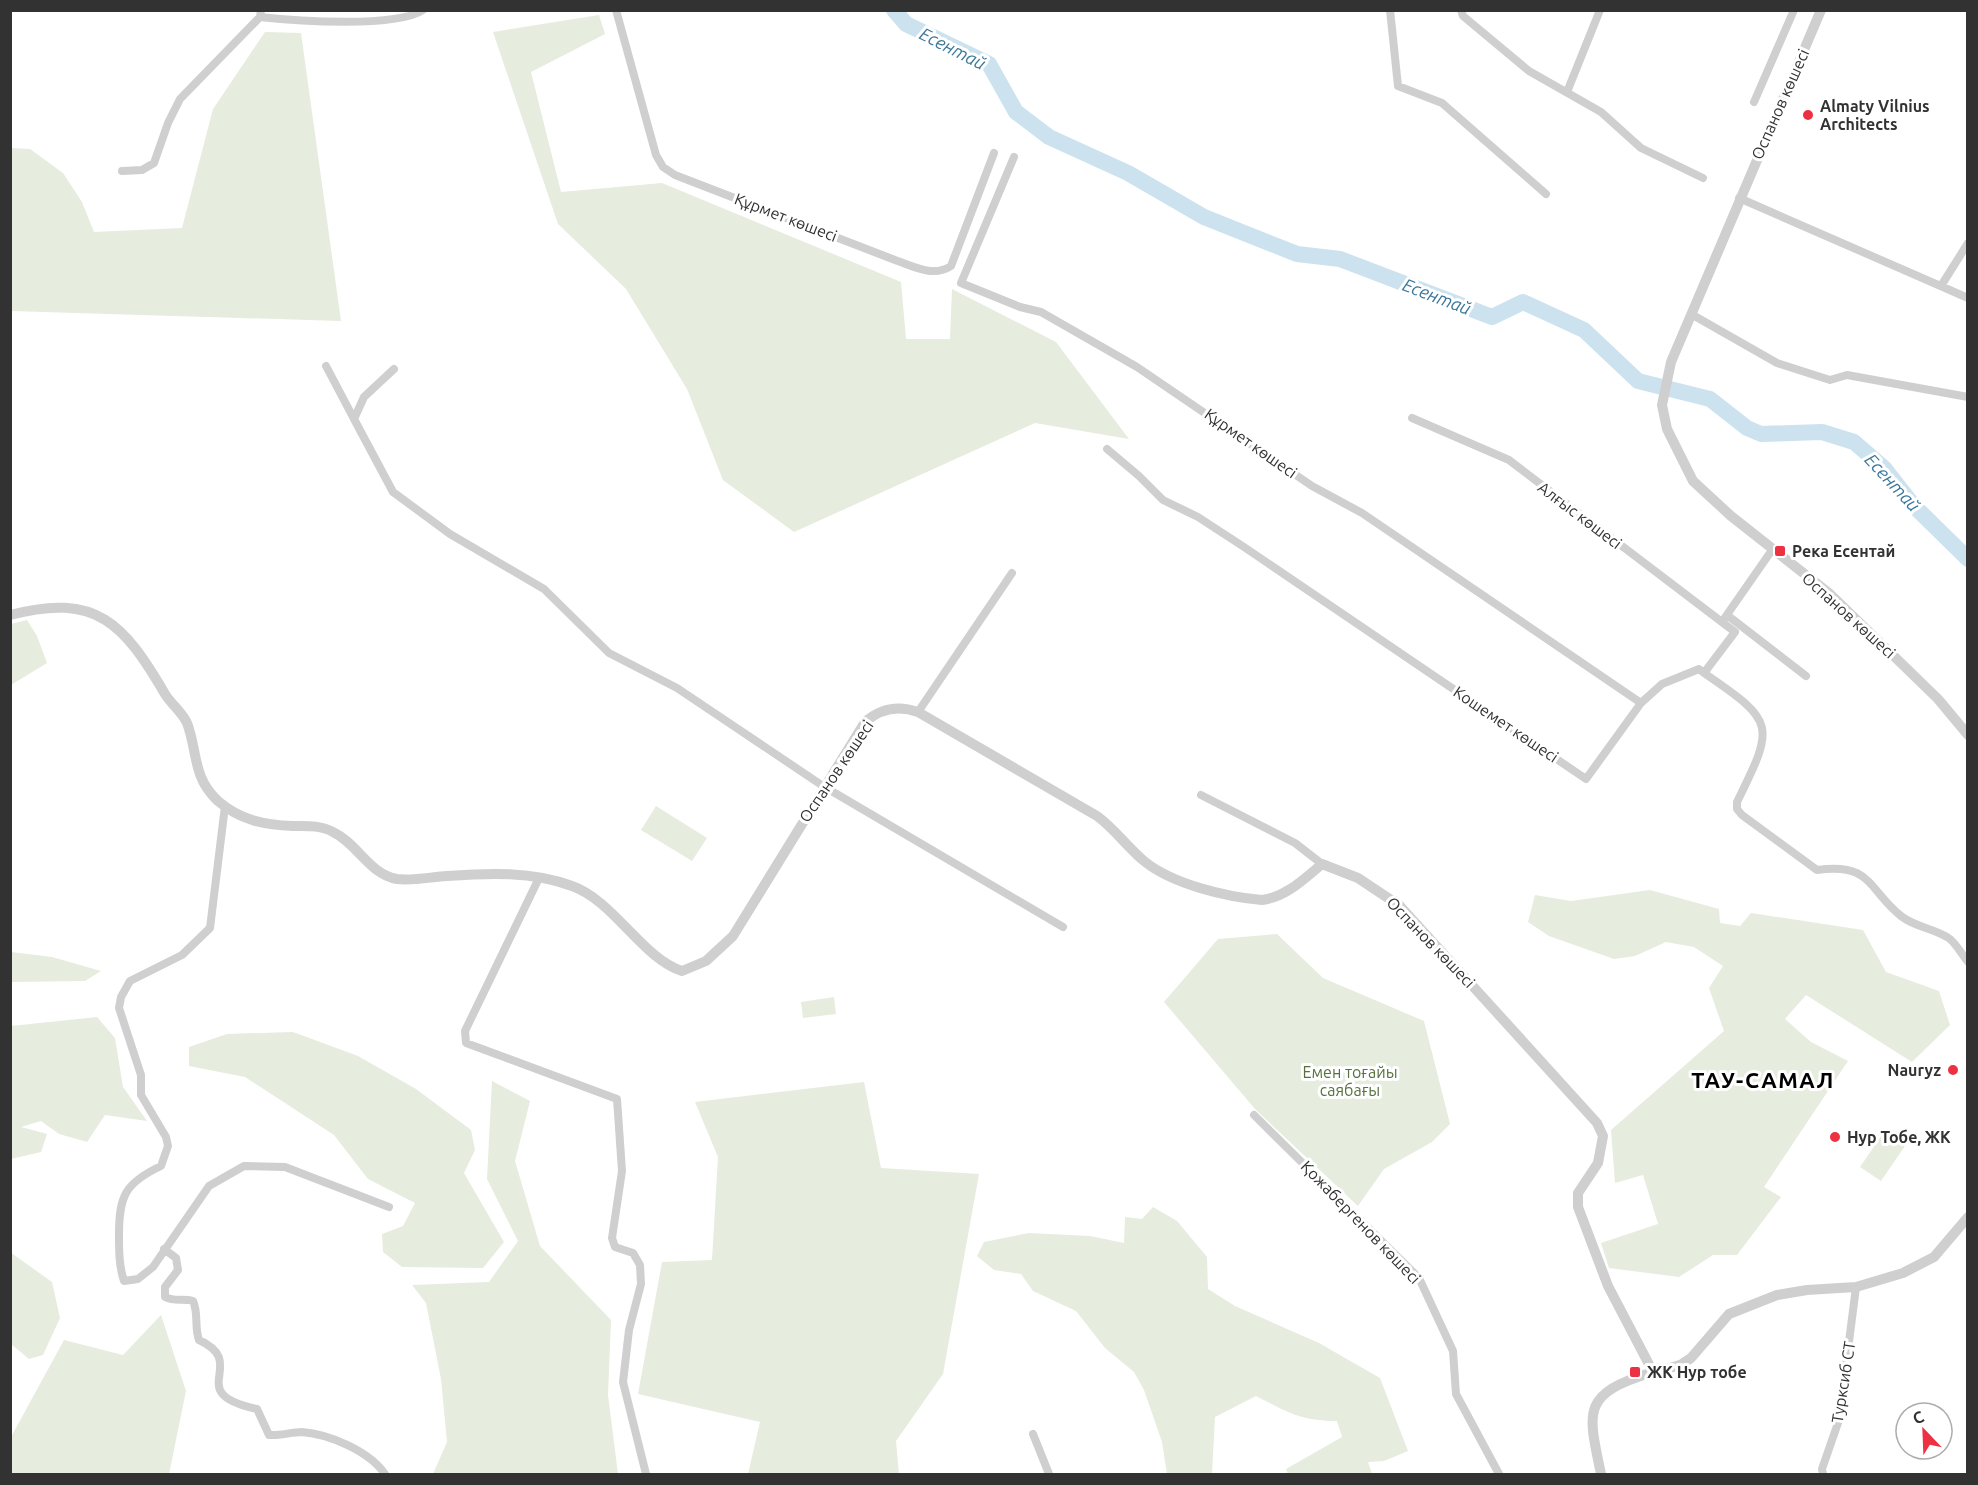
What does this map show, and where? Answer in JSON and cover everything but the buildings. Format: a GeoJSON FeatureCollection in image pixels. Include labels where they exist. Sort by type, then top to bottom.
{"type":"FeatureCollection","features":[{"type":"Feature","properties":{"kind":"street"},"geometry":{"type":"LineString","coordinates":[[122,171],[142,171],[154,163],[168,123],[180,99],[260,14],[286,21],[399,20],[423,10]]}},
{"type":"Feature","properties":{"kind":"street","name":"Құрмет көшесі"},"geometry":{"type":"LineString","coordinates":[[616,10],[656,155],[663,167],[675,175],[895,260],[929,271],[942,272],[951,266],[994,153]]}},
{"type":"Feature","properties":{"kind":"street"},"geometry":{"type":"LineString","coordinates":[[1390,10],[1398,86],[1442,103],[1546,194]]}},
{"type":"Feature","properties":{"kind":"street"},"geometry":{"type":"LineString","coordinates":[[1461,10],[1463,16],[1530,71],[1601,112],[1641,148],[1703,178]]}},
{"type":"Feature","properties":{"kind":"street"},"geometry":{"type":"LineString","coordinates":[[1567,92],[1600,10]]}},
{"type":"Feature","properties":{"kind":"street"},"geometry":{"type":"LineString","coordinates":[[1754,102],[1794,10]]}},
{"type":"Feature","properties":{"kind":"street","name":"Оспанов көшесі"},"geometry":{"type":"LineString","coordinates":[[1821,10],[1671,362],[1662,405],[1667,429],[1693,481],[1772,550],[1830,594],[1938,699],[1968,735]]}},
{"type":"Feature","properties":{"kind":"street","name":"Құрмет көшесі"},"geometry":{"type":"LineString","coordinates":[[1014,157],[961,283],[1020,307],[1041,312],[1118,355],[1312,486],[1362,513],[1641,703]]}},
{"type":"Feature","properties":{"kind":"street"},"geometry":{"type":"LineString","coordinates":[[1739,198],[1968,298]]}},
{"type":"Feature","properties":{"kind":"street"},"geometry":{"type":"LineString","coordinates":[[1941,286],[1968,243]]}},
{"type":"Feature","properties":{"kind":"street"},"geometry":{"type":"LineString","coordinates":[[1691,314],[1777,363],[1830,380],[1847,375],[1968,398]]}},
{"type":"Feature","properties":{"kind":"street"},"geometry":{"type":"LineString","coordinates":[[326,366],[393,492],[450,534],[544,589],[609,653],[676,688],[823,786],[1063,927]]}},
{"type":"Feature","properties":{"kind":"street"},"geometry":{"type":"LineString","coordinates":[[354,419],[364,397],[394,369]]}},
{"type":"Feature","properties":{"kind":"street","name":"Алғыс көшесі"},"geometry":{"type":"LineString","coordinates":[[1412,418],[1509,460],[1806,676]]}},
{"type":"Feature","properties":{"kind":"street","name":"Кошемет көшесі"},"geometry":{"type":"LineString","coordinates":[[1107,449],[1163,500],[1198,517],[1244,547],[1586,778],[1641,703],[1662,684],[1699,669],[1704,673]]}},
{"type":"Feature","properties":{"kind":"street"},"geometry":{"type":"LineString","coordinates":[[1724,618],[1772,550]]}},
{"type":"Feature","properties":{"kind":"street"},"geometry":{"type":"LineString","coordinates":[[918,712],[1012,573]]}},
{"type":"Feature","properties":{"kind":"street","name":"Оспанов көшесі"},"geometry":{"type":"LineString","coordinates":[[10,615],[40,607],[67,608],[101,617],[118,627],[134,644],[167,697],[186,721],[196,767],[206,788],[241,819],[277,826],[313,826],[332,831],[357,849],[378,873],[399,879],[478,873],[523,874],[573,886],[593,897],[662,959],[682,971],[706,961],[733,936],[823,786],[865,722],[876,712],[903,707],[918,712],[1097,816],[1117,831],[1145,862],[1185,884],[1248,898],[1272,899],[1290,890],[1322,864],[1358,878],[1400,906],[1597,1123],[1602,1136],[1598,1162],[1578,1193],[1578,1207],[1608,1286],[1653,1372]]}},
{"type":"Feature","properties":{"kind":"street","name":"Алғыс көшесі"},"geometry":{"type":"LineString","coordinates":[[1704,673],[1736,632],[1724,618]]}},
{"type":"Feature","properties":{"kind":"street"},"geometry":{"type":"LineString","coordinates":[[1704,673],[1736,695],[1758,716],[1764,732],[1761,754],[1737,802],[1737,809],[1817,870],[1834,867],[1857,873],[1874,884],[1899,915],[1922,928],[1948,937],[1968,962]]}},
{"type":"Feature","properties":{"kind":"street"},"geometry":{"type":"LineString","coordinates":[[1201,795],[1295,843],[1322,864]]}},
{"type":"Feature","properties":{"kind":"street"},"geometry":{"type":"LineString","coordinates":[[225,806],[210,928],[182,955],[130,981],[121,998],[119,1008],[141,1075],[141,1095],[166,1137],[168,1146],[161,1166],[136,1179],[119,1207],[120,1268],[124,1281],[138,1279],[153,1267],[209,1186],[244,1166],[285,1167],[389,1207]]}},
{"type":"Feature","properties":{"kind":"street"},"geometry":{"type":"LineString","coordinates":[[539,878],[465,1031],[466,1043],[617,1099],[622,1171],[612,1238],[615,1247],[633,1253],[640,1265],[641,1284],[629,1330],[623,1382],[646,1474]]}},
{"type":"Feature","properties":{"kind":"street","name":"Қожабергенов көшесі"},"geometry":{"type":"LineString","coordinates":[[1254,1115],[1419,1278],[1453,1352],[1456,1394],[1499,1474]]}},
{"type":"Feature","properties":{"kind":"street"},"geometry":{"type":"LineString","coordinates":[[1601,1474],[1590,1425],[1595,1402],[1610,1388],[1682,1364],[1691,1358],[1729,1314],[1752,1304],[1807,1290],[1856,1287],[1903,1273],[1934,1257],[1968,1217]]}},
{"type":"Feature","properties":{"kind":"street"},"geometry":{"type":"LineString","coordinates":[[164,1249],[176,1258],[178,1270],[165,1287],[165,1297],[173,1301],[185,1299],[193,1301],[197,1309],[195,1330],[199,1340],[211,1346],[219,1354],[221,1366],[218,1383],[221,1395],[234,1404],[257,1408],[269,1436],[300,1432],[324,1436],[358,1451],[385,1474]]}},
{"type":"Feature","properties":{"kind":"street","name":"Турксиб СТ"},"geometry":{"type":"LineString","coordinates":[[1824,1474],[1822,1469],[1839,1420],[1856,1287]]}},
{"type":"Feature","properties":{"kind":"street"},"geometry":{"type":"LineString","coordinates":[[1034,1434],[1049,1474]]}},
{"type":"Feature","properties":{"kind":"green space"},"geometry":{"type":"Polygon","coordinates":[[[599,15],[605,34],[531,72],[561,192],[662,183],[901,282],[906,339],[950,339],[952,289],[1056,342],[1129,439],[1035,423],[794,532],[723,480],[687,389],[626,289],[558,224],[493,32],[599,15]]]}},
{"type":"Feature","properties":{"kind":"green space"},"geometry":{"type":"Polygon","coordinates":[[[265,32],[301,33],[341,321],[11,311],[11,148],[30,149],[63,173],[82,202],[94,232],[182,228],[213,109],[265,32]]]}},
{"type":"Feature","properties":{"kind":"green space"},"geometry":{"type":"Polygon","coordinates":[[[27,620],[37,636],[47,663],[11,685],[11,624],[27,620]]]}},
{"type":"Feature","properties":{"kind":"green space"},"geometry":{"type":"Polygon","coordinates":[[[656,806],[707,838],[692,861],[641,830],[656,806]]]}},
{"type":"Feature","properties":{"kind":"green space"},"geometry":{"type":"Polygon","coordinates":[[[1650,890],[1719,909],[1720,923],[1740,926],[1751,913],[1863,930],[1886,972],[1939,991],[1950,1025],[1912,1062],[1806,995],[1785,1019],[1811,1042],[1848,1061],[1764,1187],[1781,1197],[1737,1255],[1713,1255],[1679,1277],[1609,1268],[1601,1243],[1658,1224],[1643,1175],[1615,1183],[1611,1130],[1724,1031],[1709,988],[1723,966],[1694,947],[1666,942],[1635,956],[1614,959],[1549,936],[1528,922],[1535,895],[1571,901],[1650,890]]]}},
{"type":"Feature","properties":{"kind":"green space","name":"Емен тоғайы саябағы"},"geometry":{"type":"Polygon","coordinates":[[[1277,934],[1323,978],[1424,1021],[1450,1124],[1432,1142],[1384,1169],[1358,1206],[1255,1109],[1164,1002],[1218,939],[1277,934]]]}},
{"type":"Feature","properties":{"kind":"green space"},"geometry":{"type":"Polygon","coordinates":[[[11,952],[52,957],[101,971],[85,981],[11,982],[11,952]]]}},
{"type":"Feature","properties":{"kind":"green space"},"geometry":{"type":"Polygon","coordinates":[[[834,997],[836,1014],[803,1018],[801,1002],[834,997]]]}},
{"type":"Feature","properties":{"kind":"green space"},"geometry":{"type":"Polygon","coordinates":[[[97,1017],[115,1038],[123,1087],[147,1121],[105,1115],[87,1142],[59,1134],[41,1121],[21,1127],[47,1134],[41,1152],[11,1159],[11,1026],[97,1017]]]}},
{"type":"Feature","properties":{"kind":"green space"},"geometry":{"type":"Polygon","coordinates":[[[293,1032],[358,1056],[416,1089],[471,1130],[475,1150],[464,1173],[504,1242],[483,1268],[402,1267],[383,1252],[382,1234],[403,1226],[415,1203],[368,1179],[334,1135],[245,1077],[189,1066],[189,1047],[227,1034],[293,1032]]]}},
{"type":"Feature","properties":{"kind":"green space"},"geometry":{"type":"Polygon","coordinates":[[[492,1081],[530,1101],[515,1161],[540,1246],[611,1320],[608,1395],[618,1474],[433,1474],[447,1442],[441,1379],[426,1303],[412,1285],[489,1282],[518,1241],[487,1179],[492,1081]]]}},
{"type":"Feature","properties":{"kind":"green space"},"geometry":{"type":"Polygon","coordinates":[[[864,1082],[881,1168],[979,1174],[943,1374],[896,1441],[899,1474],[748,1474],[760,1422],[638,1394],[662,1262],[712,1260],[718,1157],[695,1102],[864,1082]]]}},
{"type":"Feature","properties":{"kind":"green space"},"geometry":{"type":"Polygon","coordinates":[[[1886,1129],[1907,1143],[1881,1181],[1860,1167],[1886,1129]]]}},
{"type":"Feature","properties":{"kind":"green space"},"geometry":{"type":"Polygon","coordinates":[[[1153,1207],[1177,1221],[1207,1257],[1208,1289],[1235,1306],[1319,1343],[1380,1378],[1408,1451],[1384,1461],[1368,1462],[1372,1474],[1288,1474],[1286,1469],[1342,1437],[1337,1421],[1304,1417],[1256,1396],[1215,1417],[1212,1474],[1167,1474],[1162,1442],[1144,1390],[1134,1372],[1105,1348],[1076,1311],[1033,1291],[1021,1274],[994,1270],[977,1256],[984,1242],[1029,1233],[1090,1236],[1124,1243],[1125,1217],[1142,1219],[1153,1207]]]}},
{"type":"Feature","properties":{"kind":"green space"},"geometry":{"type":"Polygon","coordinates":[[[10,1252],[52,1282],[60,1318],[43,1355],[29,1359],[11,1344],[10,1252]]]}},
{"type":"Feature","properties":{"kind":"green space"},"geometry":{"type":"Polygon","coordinates":[[[161,1315],[186,1391],[169,1474],[11,1474],[11,1437],[64,1340],[123,1355],[161,1315]]]}},
{"type":"Feature","properties":{"kind":"waterway","name":"Есентай"},"geometry":{"type":"LineString","coordinates":[[894,10],[906,24],[989,64],[1016,112],[1049,137],[1128,173],[1204,217],[1297,254],[1340,259],[1492,317],[1523,302],[1584,330],[1638,381],[1710,399],[1747,428],[1761,434],[1822,432],[1854,442],[1884,468],[1913,505],[1968,559]]}},
{"type":"Feature","properties":{"kind":"place","name":"Almaty Vilnius Architects"},"geometry":{"type":"Point","coordinates":[1808,115]}},
{"type":"Feature","properties":{"kind":"place","name":"Река Есентай"},"geometry":{"type":"Point","coordinates":[1780,551]}},
{"type":"Feature","properties":{"kind":"place","name":"Nauryz"},"geometry":{"type":"Point","coordinates":[1953,1070]}},
{"type":"Feature","properties":{"kind":"place","name":"Нур Тобе, ЖК"},"geometry":{"type":"Point","coordinates":[1835,1137]}},
{"type":"Feature","properties":{"kind":"place","name":"ЖК Нур тобе"},"geometry":{"type":"Point","coordinates":[1635,1372]}},
{"type":"Feature","properties":{"kind":"district","name":"ТАУ-САМАЛ"},"geometry":{"type":"Point","coordinates":[1763,1079]}}]}
